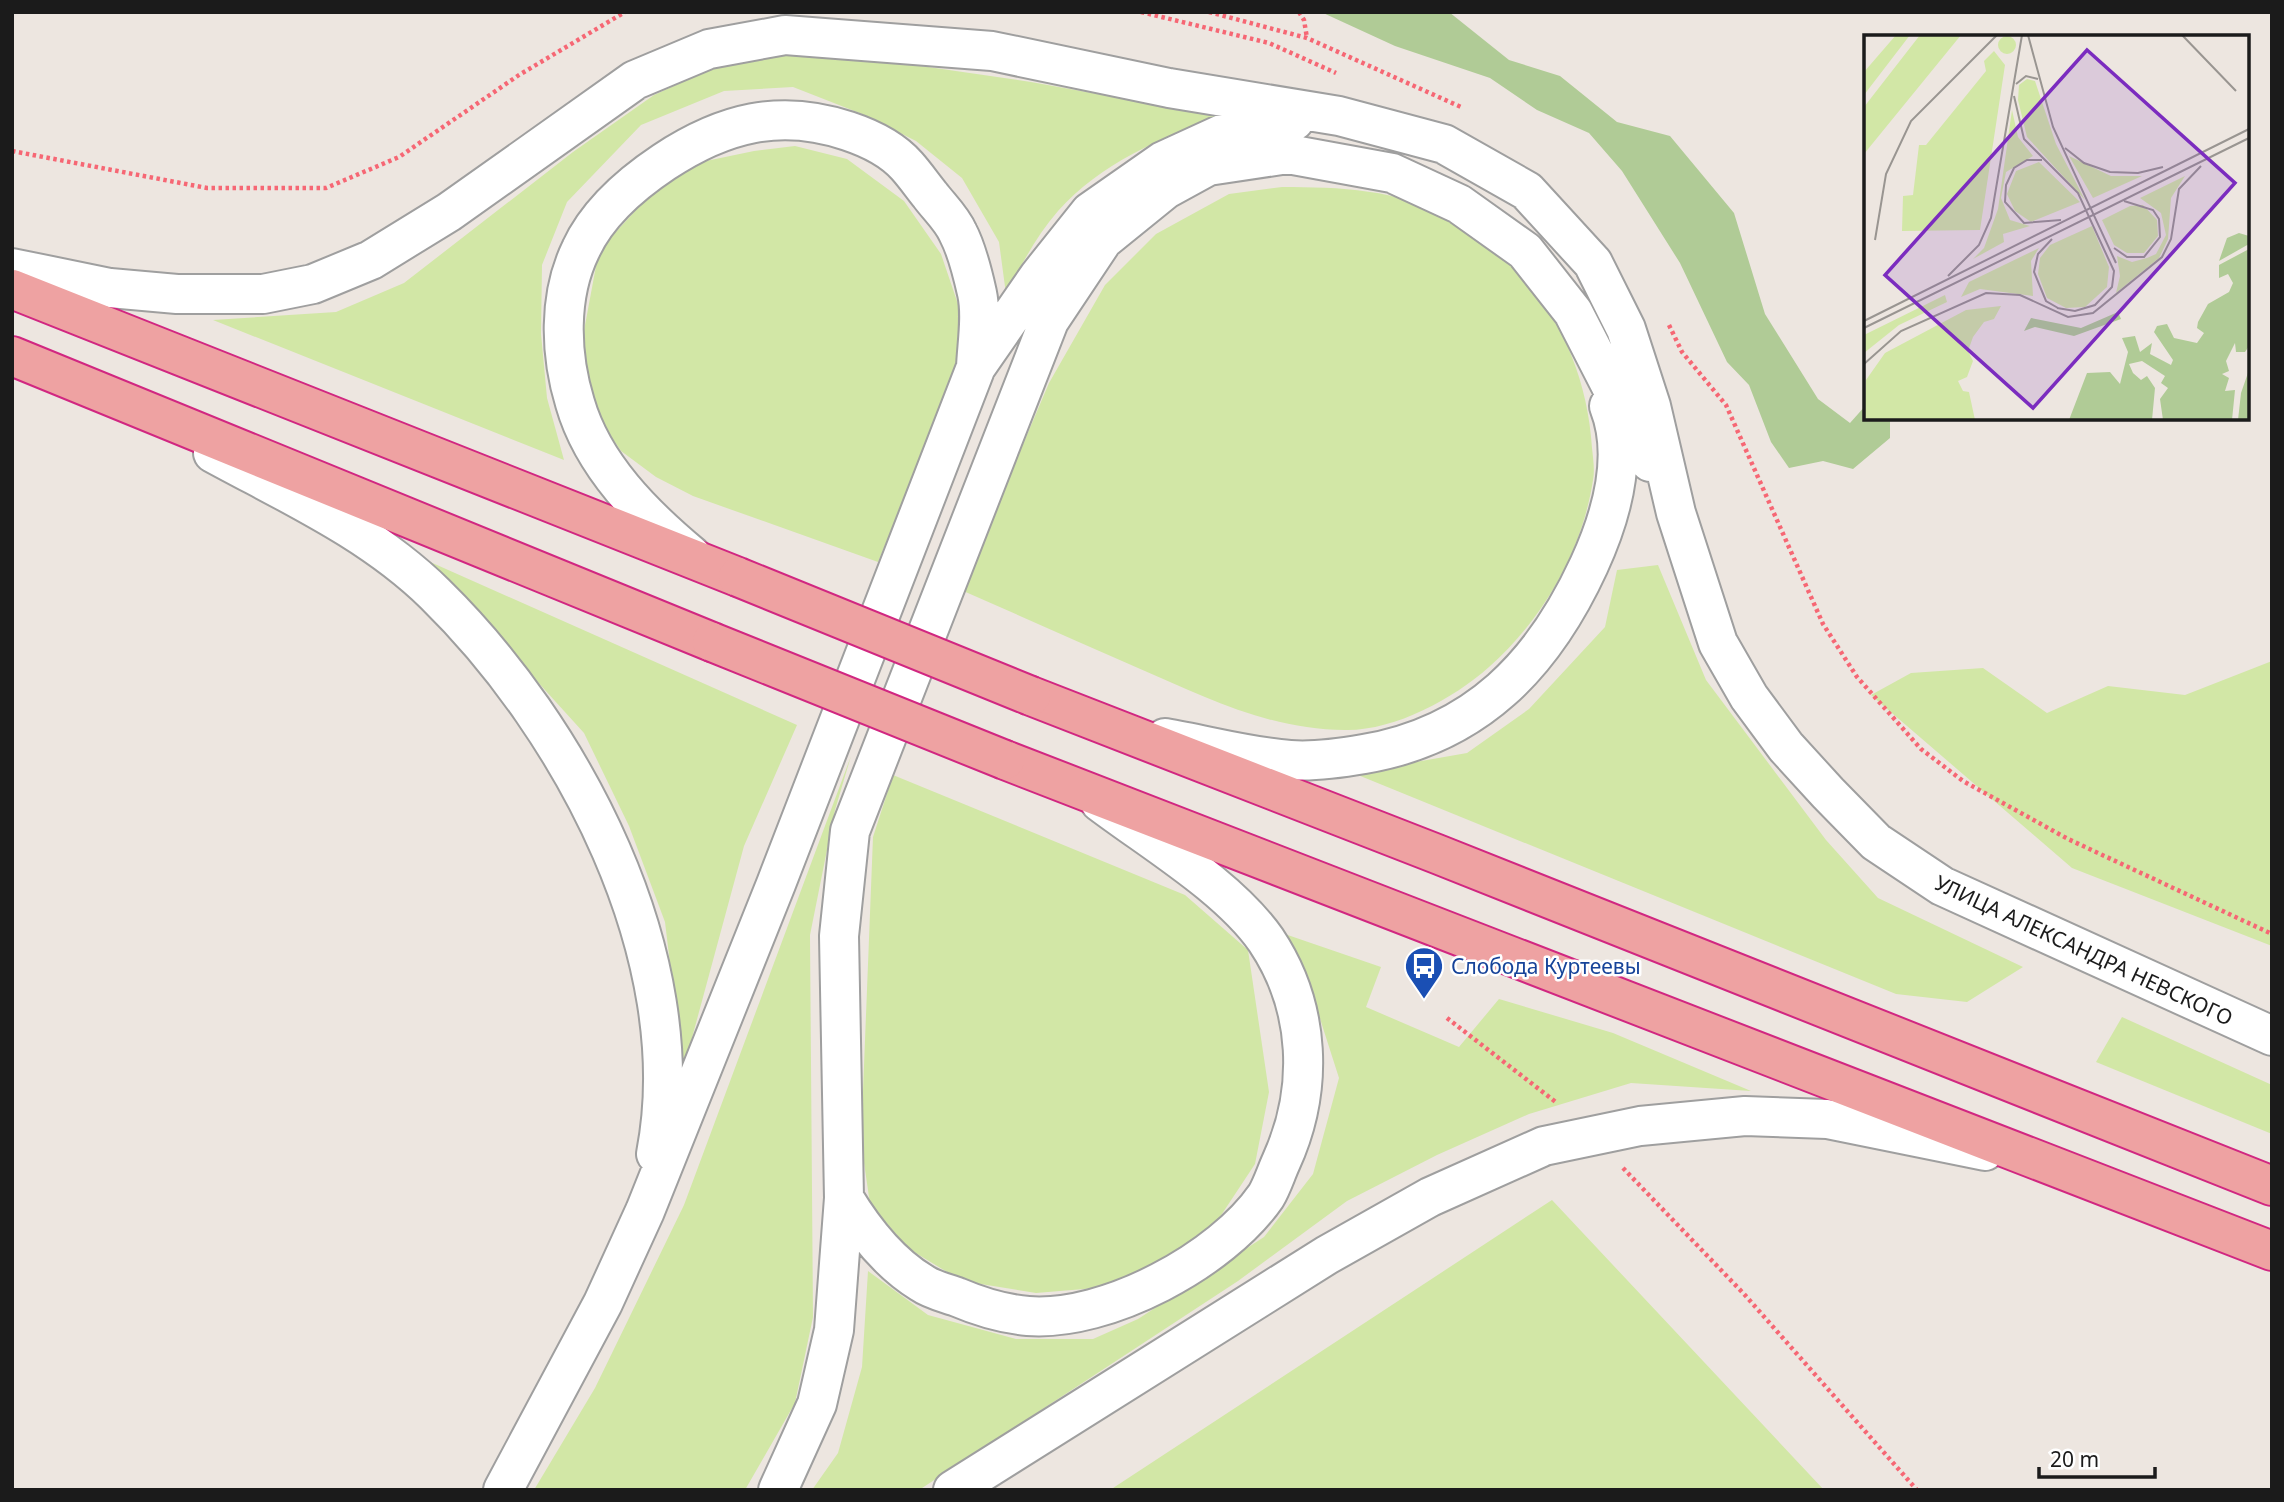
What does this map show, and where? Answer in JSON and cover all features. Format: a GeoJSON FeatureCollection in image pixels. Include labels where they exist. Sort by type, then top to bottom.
{"type":"FeatureCollection","features":[{"type":"Feature","properties":{"kind":"highway"},"geometry":{"type":"LineString","coordinates":[[12,289],[738,577],[1111,729],[1437,854],[2272,1186]]}},
{"type":"Feature","properties":{"kind":"highway"},"geometry":{"type":"LineString","coordinates":[[12,356],[1087,793],[2272,1251]]}},
{"type":"Feature","properties":{"kind":"street"},"geometry":{"type":"LineString","coordinates":[[12,268],[110,288],[177,294],[263,294],[313,284],[371,260],[449,212],[635,80],[709,49],[785,35],[992,51],[1169,88],[1339,116],[1444,144],[1527,191],[1593,263],[1626,329],[1643,380],[1676,513]]}},
{"type":"Feature","properties":{"kind":"street"},"geometry":{"type":"LineString","coordinates":[[503,1490],[603,1303],[645,1211],[776,884],[976,367],[1039,276],[1090,212],[1163,161],[1235,128],[1339,116]]}},
{"type":"Feature","properties":{"kind":"street"},"geometry":{"type":"LineString","coordinates":[[699,562],[652,522],[622,489],[601,457],[575,406],[565,362],[567,289],[581,248],[606,212],[637,180],[684,149],[737,126],[769,119],[821,122],[870,139],[905,164],[958,232],[978,296],[976,367]]}},
{"type":"Feature","properties":{"kind":"street"},"geometry":{"type":"LineString","coordinates":[[778,1490],[817,1405],[834,1330],[844,1198],[839,936],[850,831],[1049,321],[1103,240],[1166,189],[1208,166],[1288,154],[1392,173],[1459,204],[1525,251],[1573,312],[1676,513]]}},
{"type":"Feature","properties":{"kind":"street"},"geometry":{"type":"LineString","coordinates":[[1111,729],[1291,760],[1344,757],[1392,749],[1439,733],[1477,711],[1516,678],[1570,605],[1600,540],[1618,469],[1611,411],[1573,312]]}},
{"type":"Feature","properties":{"kind":"street"},"geometry":{"type":"LineString","coordinates":[[113,398],[357,531],[442,602],[535,711],[562,751],[620,868],[645,951],[658,1022],[662,1074],[659,1136],[645,1211]]}},
{"type":"Feature","properties":{"kind":"street","name":"УЛИЦА АЛЕКСАНДРА НЕВСКОГО"},"geometry":{"type":"LineString","coordinates":[[1676,513],[1718,643],[1749,697],[1786,747],[1875,842],[1942,886],[2272,1036]]}},
{"type":"Feature","properties":{"kind":"street"},"geometry":{"type":"LineString","coordinates":[[844,1198],[864,1230],[923,1284],[974,1304],[1029,1316],[1078,1310],[1131,1297],[1171,1278],[1231,1236],[1266,1195],[1293,1136],[1304,1079],[1302,1028],[1287,984],[1268,943],[1242,909],[1087,793]]}},
{"type":"Feature","properties":{"kind":"street"},"geometry":{"type":"LineString","coordinates":[[953,1490],[1327,1255],[1430,1197],[1544,1146],[1640,1126],[1745,1116],[1826,1119],[2045,1163]]}},
{"type":"Feature","properties":{"kind":"path"},"geometry":{"type":"LineString","coordinates":[[12,151],[207,188],[326,188],[398,157],[519,75],[625,12]]}},
{"type":"Feature","properties":{"kind":"path"},"geometry":{"type":"LineString","coordinates":[[1141,12],[1269,43],[1345,77]]}},
{"type":"Feature","properties":{"kind":"path"},"geometry":{"type":"LineString","coordinates":[[1209,12],[1307,38],[1434,93],[1468,111]]}},
{"type":"Feature","properties":{"kind":"path"},"geometry":{"type":"LineString","coordinates":[[1299,12],[1304,20],[1307,38]]}},
{"type":"Feature","properties":{"kind":"path"},"geometry":{"type":"LineString","coordinates":[[1666,320],[1682,352],[1726,405],[1823,624],[1857,677],[1921,750],[1963,781],[2068,839],[2272,934]]}},
{"type":"Feature","properties":{"kind":"path"},"geometry":{"type":"LineString","coordinates":[[1447,1018],[1559,1105],[1591,1136],[1744,1294],[1917,1490]]}},
{"type":"Feature","properties":{"kind":"green space"},"geometry":{"type":"Polygon","coordinates":[[[1321,12],[1449,12],[1509,60],[1560,76],[1617,122],[1670,136],[1734,213],[1765,314],[1818,399],[1850,423],[1864,407],[1864,420],[1889,420],[1890,438],[1853,469],[1823,461],[1789,468],[1771,442],[1749,385],[1727,362],[1680,263],[1622,171],[1589,133],[1537,110],[1490,78],[1395,46],[1321,12]]]}},
{"type":"Feature","properties":{"kind":"green space"},"geometry":{"type":"Polygon","coordinates":[[[804,49],[1031,82],[1220,116],[1154,143],[1093,179],[1058,211],[1029,251],[1006,294],[999,242],[962,178],[916,141],[862,114],[793,87],[724,91],[641,125],[567,202],[542,265],[541,334],[547,398],[564,460],[213,320],[336,312],[404,283],[573,152],[654,95],[722,64],[804,49]]]}},
{"type":"Feature","properties":{"kind":"green space"},"geometry":{"type":"Polygon","coordinates":[[[795,146],[847,159],[904,201],[941,254],[960,310],[958,366],[878,562],[693,496],[656,477],[621,451],[590,405],[583,336],[599,250],[650,195],[682,166],[754,151],[795,146]]]}},
{"type":"Feature","properties":{"kind":"green space"},"geometry":{"type":"Polygon","coordinates":[[[1282,187],[1347,189],[1410,201],[1450,218],[1500,250],[1530,282],[1558,326],[1578,373],[1589,422],[1594,472],[1588,507],[1569,558],[1543,606],[1509,648],[1458,690],[1403,719],[1364,729],[1317,729],[1238,710],[961,590],[1049,383],[1105,285],[1156,234],[1229,194],[1282,187]]]}},
{"type":"Feature","properties":{"kind":"green space"},"geometry":{"type":"Polygon","coordinates":[[[428,561],[797,725],[744,846],[683,1071],[665,922],[629,826],[584,733],[428,561]]]}},
{"type":"Feature","properties":{"kind":"green space"},"geometry":{"type":"Polygon","coordinates":[[[1658,565],[1706,680],[1826,840],[1878,898],[2023,967],[1967,1002],[1896,994],[1353,773],[1467,753],[1529,709],[1605,627],[1617,570],[1658,565]]]}},
{"type":"Feature","properties":{"kind":"green space"},"geometry":{"type":"Polygon","coordinates":[[[2272,661],[2272,946],[2072,868],[1871,695],[1911,673],[1983,668],[2047,713],[2108,686],[2185,695],[2272,661]]]}},
{"type":"Feature","properties":{"kind":"green space"},"geometry":{"type":"Polygon","coordinates":[[[851,756],[835,810],[810,935],[813,1317],[795,1403],[745,1490],[534,1490],[595,1388],[684,1205],[851,756]]]}},
{"type":"Feature","properties":{"kind":"green space"},"geometry":{"type":"Polygon","coordinates":[[[893,775],[1185,895],[1248,950],[1269,1092],[1255,1164],[1212,1229],[1156,1265],[1096,1288],[1036,1293],[962,1281],[909,1249],[870,1204],[861,1142],[873,837],[893,775]]]}},
{"type":"Feature","properties":{"kind":"green space"},"geometry":{"type":"Polygon","coordinates":[[[1276,931],[1381,967],[1366,1007],[1459,1047],[1499,999],[1613,1033],[1751,1091],[1631,1083],[1529,1114],[1437,1155],[1347,1201],[1238,1281],[919,1490],[812,1490],[838,1453],[862,1367],[868,1271],[928,1315],[1016,1339],[1093,1339],[1138,1319],[1264,1237],[1313,1174],[1339,1078],[1315,1003],[1276,931]]]}},
{"type":"Feature","properties":{"kind":"green space"},"geometry":{"type":"Polygon","coordinates":[[[2122,1017],[2272,1085],[2272,1134],[2096,1062],[2122,1017]]]}},
{"type":"Feature","properties":{"kind":"green space"},"geometry":{"type":"Polygon","coordinates":[[[1552,1200],[1824,1490],[1110,1490],[1552,1200]]]}},
{"type":"Feature","properties":{"kind":"place","name":"Слобода Куртеевы"},"geometry":{"type":"Point","coordinates":[1424,1000]}}]}
